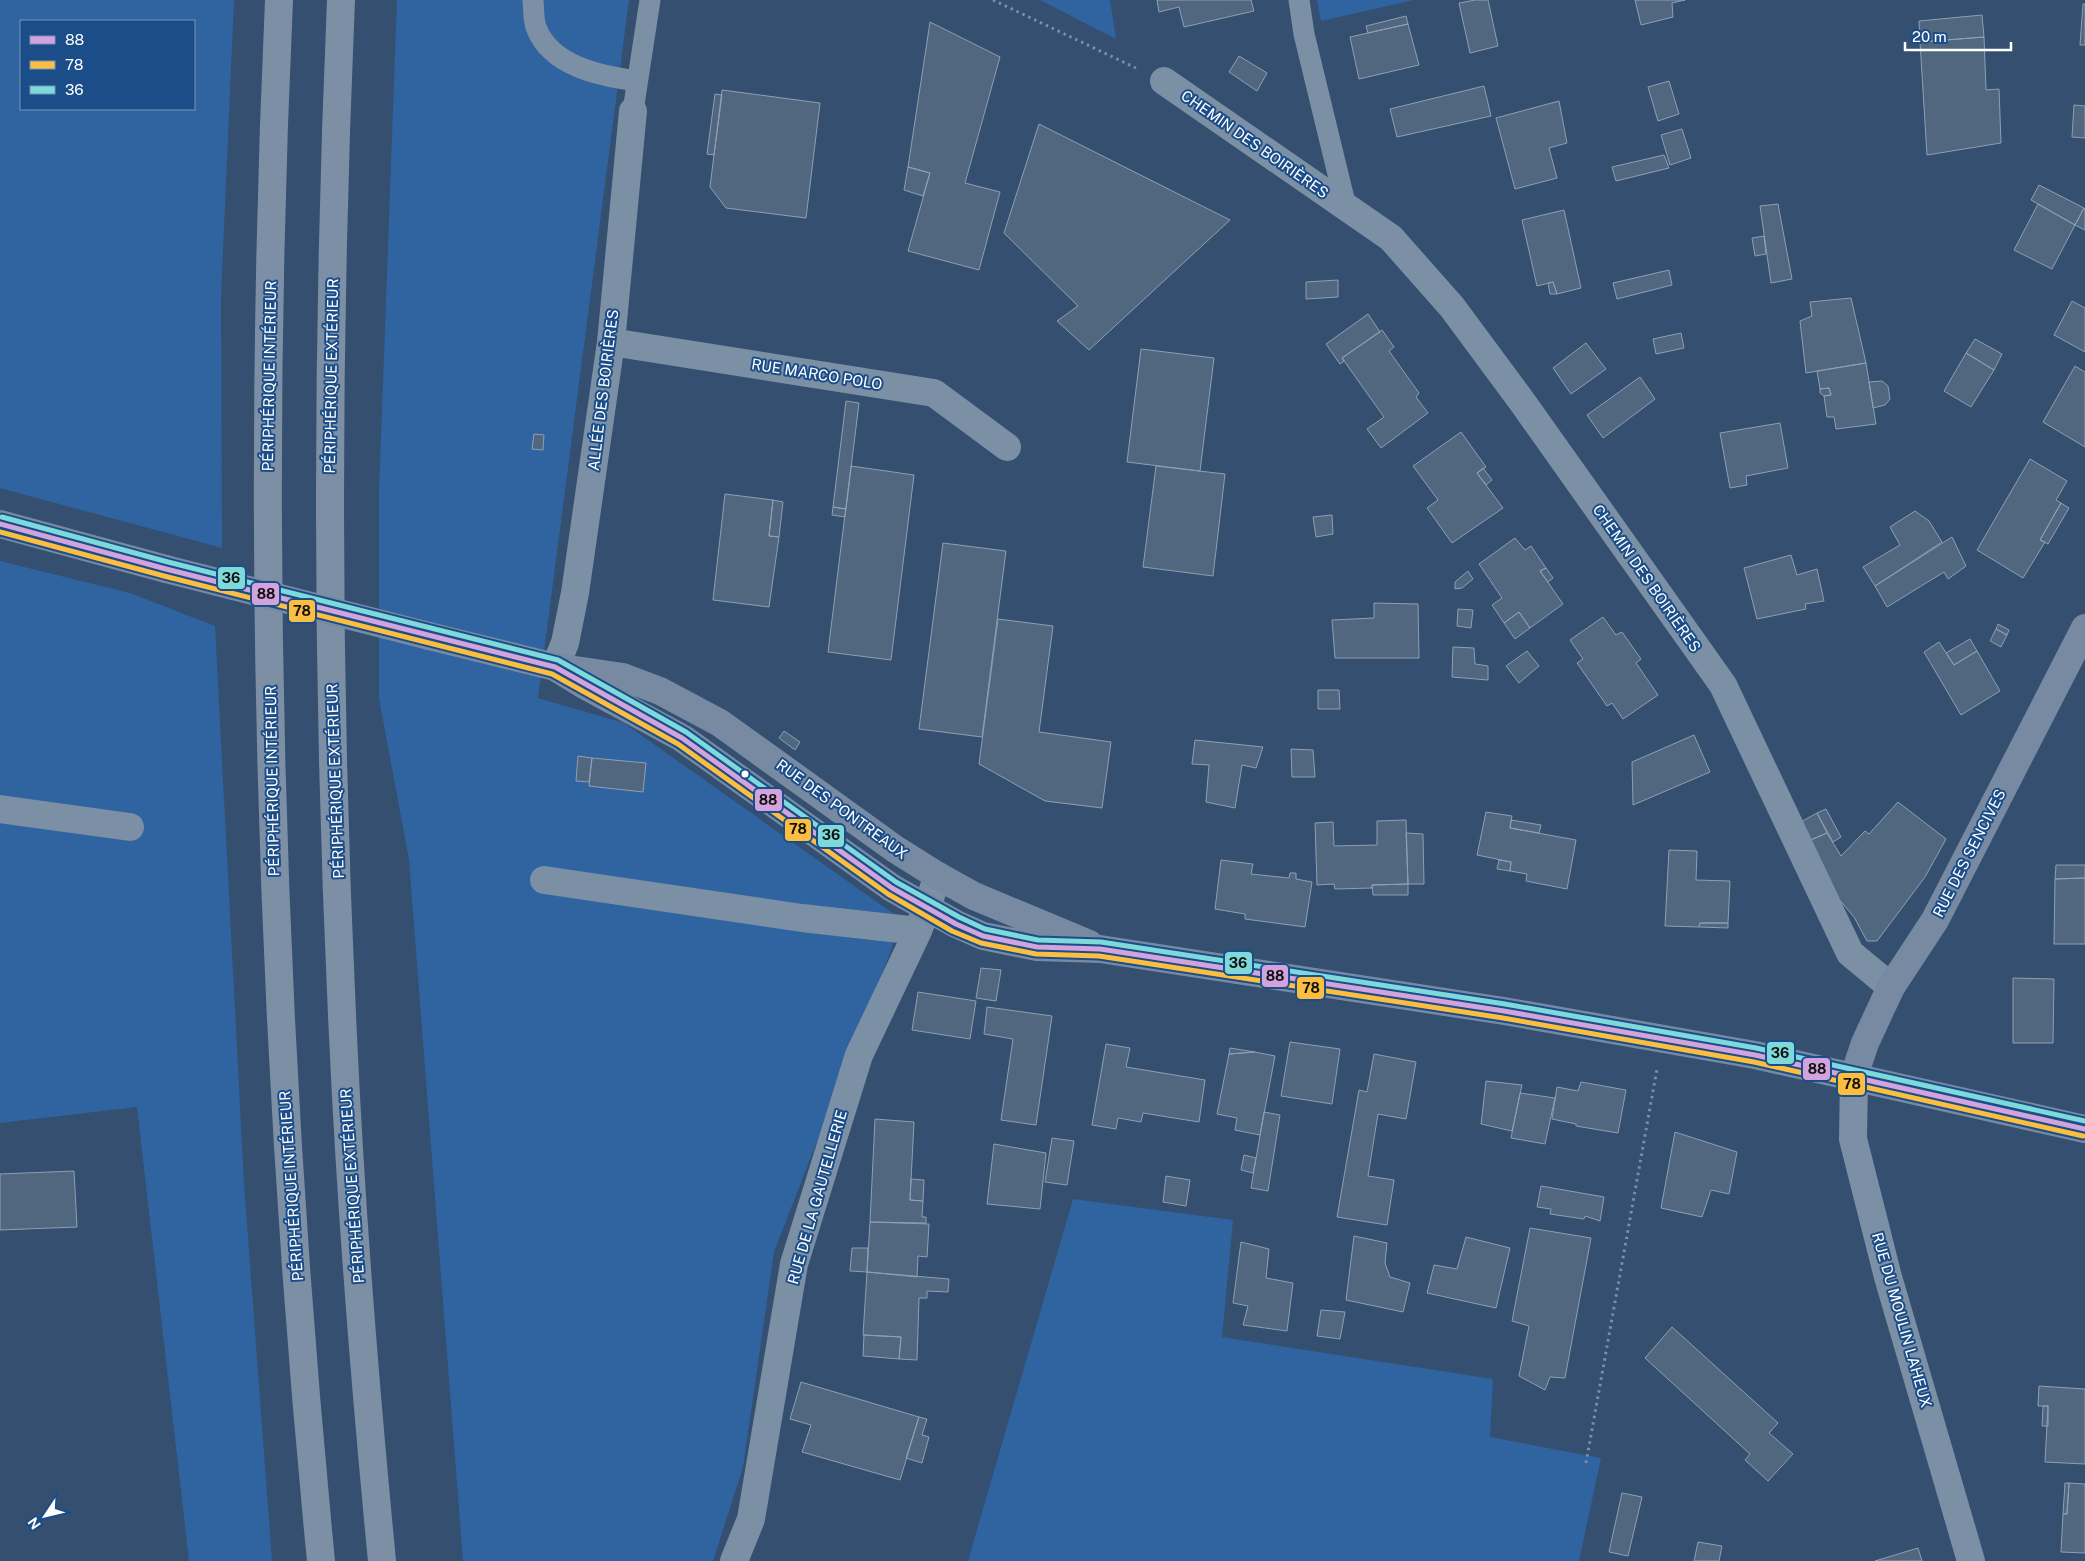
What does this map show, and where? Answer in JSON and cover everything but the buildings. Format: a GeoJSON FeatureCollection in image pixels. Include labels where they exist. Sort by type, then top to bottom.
{"type":"FeatureCollection","features":[{"type":"Feature","properties":{"kind":"highway","name":"PÉRIPHÉRIQUE INTÉRIEUR"},"geometry":{"type":"LineString","coordinates":[[279,0],[268,414],[270,756],[281,1039],[293,1224],[321,1561]]}},
{"type":"Feature","properties":{"kind":"highway","name":"PÉRIPHÉRIQUE EXTÉRIEUR"},"geometry":{"type":"LineString","coordinates":[[341,0],[333,184],[331,334],[330,484],[333,753],[343,1036],[350,1154],[366,1384],[382,1561]]}},
{"type":"Feature","properties":{"kind":"street","name":"CHEMIN DES BOIRIÈRES"},"geometry":{"type":"LineString","coordinates":[[1164,81],[1391,238],[1452,307],[1723,685],[1850,953],[1891,987]]}},
{"type":"Feature","properties":{"kind":"street","name":"ALLÉE DES BOIRIÈRES"},"geometry":{"type":"LineString","coordinates":[[555,667],[565,643],[575,593],[611,342],[633,111]]}},
{"type":"Feature","properties":{"kind":"street","name":"RUE MARCO POLO"},"geometry":{"type":"LineString","coordinates":[[611,342],[934,393],[1007,447]]}},
{"type":"Feature","properties":{"kind":"street","name":"RUE DES PONTREAUX"},"geometry":{"type":"LineString","coordinates":[[0,524],[555,667],[623,677],[660,691],[720,723],[895,850],[938,876],[974,896],[1100,950]]}},
{"type":"Feature","properties":{"kind":"street","name":"RUE DES SENCIVES"},"geometry":{"type":"LineString","coordinates":[[1854,1076],[1865,1042],[1891,987],[1935,920],[2081,643]]}},
{"type":"Feature","properties":{"kind":"street","name":"RUE DES PONTREAUX"},"geometry":{"type":"LineString","coordinates":[[555,667],[682,738],[892,888],[922,920],[983,936],[1038,947],[1100,950],[1504,1011],[1755,1055],[2085,1128]]}},
{"type":"Feature","properties":{"kind":"street"},"geometry":{"type":"LineString","coordinates":[[0,809],[130,827]]}},
{"type":"Feature","properties":{"kind":"street","name":"RUE DE LA GAUTELLERIE"},"geometry":{"type":"LineString","coordinates":[[734,1561],[751,1519],[794,1264],[859,1055],[922,920],[938,876]]}},
{"type":"Feature","properties":{"kind":"street"},"geometry":{"type":"LineString","coordinates":[[544,880],[802,918],[922,920]]}},
{"type":"Feature","properties":{"kind":"street","name":"RUE DU MOULIN LAHEUX"},"geometry":{"type":"LineString","coordinates":[[1854,1076],[1853,1139],[1888,1277],[1970,1561]]}},
{"type":"Feature","properties":{"kind":"lane"},"geometry":{"type":"LineString","coordinates":[[533,0],[535,26],[546,45],[568,63],[608,77],[637,81]]}},
{"type":"Feature","properties":{"kind":"lane"},"geometry":{"type":"LineString","coordinates":[[633,111],[650,0]]}},
{"type":"Feature","properties":{"kind":"lane","name":"CHEMIN DES BOIRIÈRES"},"geometry":{"type":"LineString","coordinates":[[1299,0],[1304,34],[1346,207]]}},
{"type":"Feature","properties":{"kind":"path"},"geometry":{"type":"LineString","coordinates":[[993,0],[1164,81]]}},
{"type":"Feature","properties":{"kind":"path"},"geometry":{"type":"LineString","coordinates":[[1586,1464],[1662,1039]]}},
{"type":"Feature","properties":{"kind":"shaded area"},"geometry":{"type":"Polygon","coordinates":[[[0,0],[234,0],[221,297],[222,548],[0,488],[0,0]]]}},
{"type":"Feature","properties":{"kind":"shaded area"},"geometry":{"type":"Polygon","coordinates":[[[397,0],[629,0],[538,698],[624,723],[901,919],[890,953],[774,1252],[743,1467],[713,1561],[463,1561],[409,860],[379,698],[379,492],[397,0]]]}},
{"type":"Feature","properties":{"kind":"shaded area"},"geometry":{"type":"Polygon","coordinates":[[[1040,0],[1110,0],[1116,39],[1040,0]]]}},
{"type":"Feature","properties":{"kind":"shaded area"},"geometry":{"type":"Polygon","coordinates":[[[1317,0],[1414,0],[1321,21],[1317,0]]]}},
{"type":"Feature","properties":{"kind":"shaded area"},"geometry":{"type":"Polygon","coordinates":[[[0,561],[130,593],[215,626],[244,1183],[272,1561],[189,1561],[137,1107],[0,1123],[0,561]]]}},
{"type":"Feature","properties":{"kind":"shaded area"},"geometry":{"type":"Polygon","coordinates":[[[1073,1199],[1233,1220],[1222,1337],[1493,1379],[1490,1437],[1601,1458],[1579,1561],[968,1561],[1073,1199]]]}},
{"type":"Feature","properties":{"kind":"transit line","name":"36"},"geometry":{"type":"LineString","coordinates":[[2,517],[168,562],[558,660],[686,732],[896,882],[959,917],[985,929],[1038,940],[1101,942],[1505,1004],[1756,1048],[2085,1121]]}},
{"type":"Feature","properties":{"kind":"transit line","name":"88"},"geometry":{"type":"LineString","coordinates":[[0,524],[166,569],[555,667],[682,738],[892,888],[956,924],[983,936],[1037,947],[1100,949],[1504,1011],[1755,1055],[2085,1129]]}},
{"type":"Feature","properties":{"kind":"transit line","name":"78"},"geometry":{"type":"LineString","coordinates":[[0,532],[164,576],[552,674],[678,744],[888,894],[952,931],[981,943],[1036,954],[1099,956],[1503,1018],[1754,1062],[2083,1136]]}}]}
